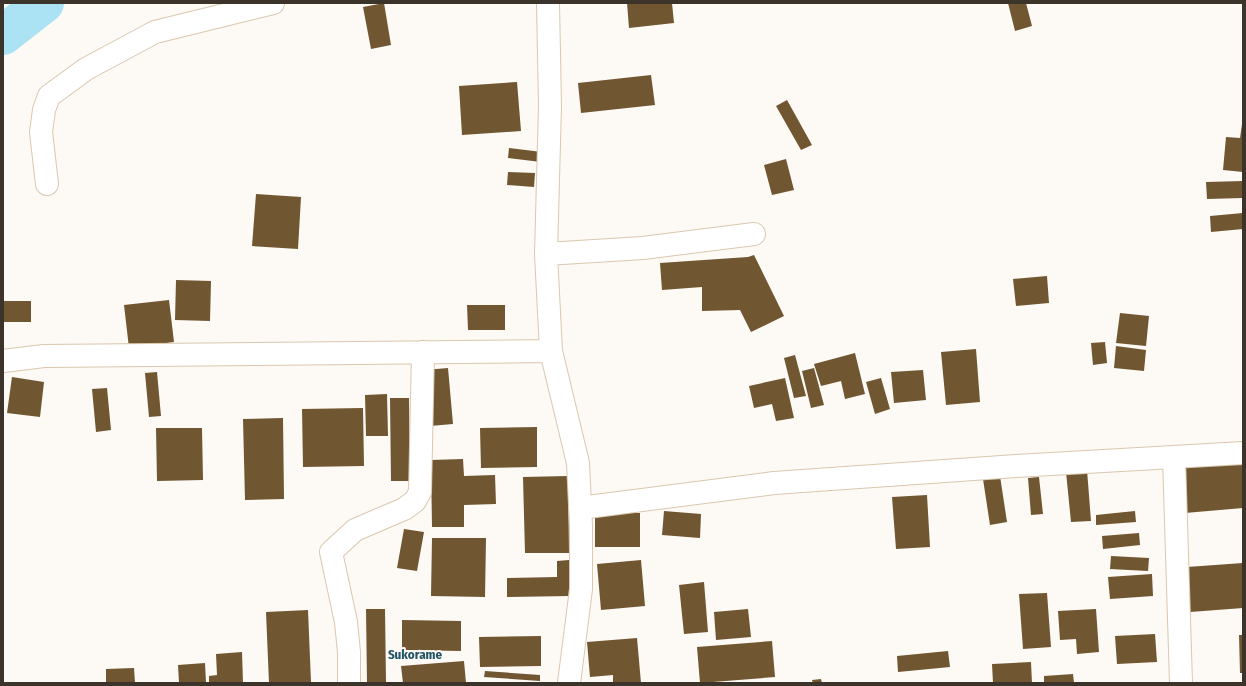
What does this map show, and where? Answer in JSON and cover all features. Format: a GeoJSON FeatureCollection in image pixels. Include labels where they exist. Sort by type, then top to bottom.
{"type":"FeatureCollection","features":[{"type":"Feature","properties":{"kind":"street"},"geometry":{"type":"LineString","coordinates":[[47,184],[41,132],[44,110],[49,96],[86,69],[155,32],[273,3]]}},
{"type":"Feature","properties":{"kind":"street"},"geometry":{"type":"LineString","coordinates":[[548,3],[550,106],[546,254],[552,351],[578,463],[580,508],[581,589],[569,683]]}},
{"type":"Feature","properties":{"kind":"street"},"geometry":{"type":"LineString","coordinates":[[546,254],[643,248],[754,234]]}},
{"type":"Feature","properties":{"kind":"street"},"geometry":{"type":"LineString","coordinates":[[3,361],[44,356],[552,351]]}},
{"type":"Feature","properties":{"kind":"street"},"geometry":{"type":"LineString","coordinates":[[349,683],[349,652],[346,622],[330,552],[355,530],[404,509],[415,501],[420,492],[423,352]]}},
{"type":"Feature","properties":{"kind":"street"},"geometry":{"type":"LineString","coordinates":[[580,508],[774,483],[1016,466],[1243,453]]}},
{"type":"Feature","properties":{"kind":"street"},"geometry":{"type":"LineString","coordinates":[[1174,457],[1182,683]]}},
{"type":"Feature","properties":{"kind":"building"},"geometry":{"type":"Polygon","coordinates":[[[384,3],[391,45],[371,49],[363,7],[384,3]]]}},
{"type":"Feature","properties":{"kind":"building"},"geometry":{"type":"Polygon","coordinates":[[[627,3],[672,3],[674,23],[629,28],[627,3]]]}},
{"type":"Feature","properties":{"kind":"building"},"geometry":{"type":"Polygon","coordinates":[[[1008,3],[1026,3],[1032,26],[1015,31],[1008,3]]]}},
{"type":"Feature","properties":{"kind":"building"},"geometry":{"type":"Polygon","coordinates":[[[651,75],[655,105],[581,113],[578,83],[651,75]]]}},
{"type":"Feature","properties":{"kind":"building"},"geometry":{"type":"Polygon","coordinates":[[[517,82],[521,131],[462,135],[459,86],[517,82]]]}},
{"type":"Feature","properties":{"kind":"building"},"geometry":{"type":"Polygon","coordinates":[[[787,100],[812,145],[801,150],[776,106],[787,100]]]}},
{"type":"Feature","properties":{"kind":"building"},"geometry":{"type":"Polygon","coordinates":[[[1242,124],[1243,172],[1223,170],[1226,137],[1240,138],[1242,124]]]}},
{"type":"Feature","properties":{"kind":"building"},"geometry":{"type":"Polygon","coordinates":[[[509,148],[542,152],[541,162],[508,158],[509,148]]]}},
{"type":"Feature","properties":{"kind":"building"},"geometry":{"type":"Polygon","coordinates":[[[786,159],[794,190],[772,195],[764,165],[786,159]]]}},
{"type":"Feature","properties":{"kind":"building"},"geometry":{"type":"Polygon","coordinates":[[[508,172],[535,173],[534,187],[507,185],[508,172]]]}},
{"type":"Feature","properties":{"kind":"building"},"geometry":{"type":"Polygon","coordinates":[[[1243,181],[1243,198],[1207,199],[1206,182],[1243,181]]]}},
{"type":"Feature","properties":{"kind":"building"},"geometry":{"type":"Polygon","coordinates":[[[256,194],[301,197],[298,249],[252,246],[256,194]]]}},
{"type":"Feature","properties":{"kind":"building"},"geometry":{"type":"Polygon","coordinates":[[[1243,213],[1243,229],[1211,232],[1210,216],[1243,213]]]}},
{"type":"Feature","properties":{"kind":"building"},"geometry":{"type":"Polygon","coordinates":[[[754,255],[784,316],[751,332],[740,310],[702,311],[702,287],[662,290],[660,263],[748,257],[754,255]]]}},
{"type":"Feature","properties":{"kind":"building"},"geometry":{"type":"Polygon","coordinates":[[[1047,276],[1049,303],[1016,306],[1013,279],[1047,276]]]}},
{"type":"Feature","properties":{"kind":"building"},"geometry":{"type":"Polygon","coordinates":[[[176,280],[211,281],[210,321],[175,320],[176,280]]]}},
{"type":"Feature","properties":{"kind":"building"},"geometry":{"type":"Polygon","coordinates":[[[169,300],[174,342],[129,348],[124,305],[169,300]]]}},
{"type":"Feature","properties":{"kind":"building"},"geometry":{"type":"Polygon","coordinates":[[[3,301],[31,301],[31,322],[3,322],[3,301]]]}},
{"type":"Feature","properties":{"kind":"building"},"geometry":{"type":"Polygon","coordinates":[[[467,305],[505,305],[505,330],[468,330],[467,305]]]}},
{"type":"Feature","properties":{"kind":"building"},"geometry":{"type":"Polygon","coordinates":[[[1120,313],[1149,316],[1146,346],[1116,343],[1120,313]]]}},
{"type":"Feature","properties":{"kind":"building"},"geometry":{"type":"Polygon","coordinates":[[[1105,342],[1107,363],[1093,365],[1091,343],[1105,342]]]}},
{"type":"Feature","properties":{"kind":"building"},"geometry":{"type":"Polygon","coordinates":[[[1116,346],[1146,350],[1144,371],[1114,368],[1116,346]]]}},
{"type":"Feature","properties":{"kind":"building"},"geometry":{"type":"Polygon","coordinates":[[[976,349],[980,402],[946,405],[941,352],[976,349]]]}},
{"type":"Feature","properties":{"kind":"building"},"geometry":{"type":"Polygon","coordinates":[[[855,353],[865,394],[845,399],[841,381],[821,386],[814,364],[855,353]]]}},
{"type":"Feature","properties":{"kind":"building"},"geometry":{"type":"Polygon","coordinates":[[[795,355],[806,396],[794,398],[784,358],[795,355]]]}},
{"type":"Feature","properties":{"kind":"building"},"geometry":{"type":"Polygon","coordinates":[[[448,368],[453,424],[430,426],[425,370],[448,368]]]}},
{"type":"Feature","properties":{"kind":"building"},"geometry":{"type":"Polygon","coordinates":[[[814,368],[824,405],[811,408],[802,371],[814,368]]]}},
{"type":"Feature","properties":{"kind":"building"},"geometry":{"type":"Polygon","coordinates":[[[923,370],[926,400],[894,403],[891,372],[923,370]]]}},
{"type":"Feature","properties":{"kind":"building"},"geometry":{"type":"Polygon","coordinates":[[[157,372],[161,416],[149,417],[145,373],[157,372]]]}},
{"type":"Feature","properties":{"kind":"building"},"geometry":{"type":"Polygon","coordinates":[[[12,377],[44,382],[40,417],[7,413],[12,377]]]}},
{"type":"Feature","properties":{"kind":"building"},"geometry":{"type":"Polygon","coordinates":[[[785,378],[794,418],[776,421],[772,404],[754,408],[749,386],[785,378]]]}},
{"type":"Feature","properties":{"kind":"building"},"geometry":{"type":"Polygon","coordinates":[[[881,378],[890,409],[875,414],[866,382],[881,378]]]}},
{"type":"Feature","properties":{"kind":"building"},"geometry":{"type":"Polygon","coordinates":[[[107,388],[111,430],[96,432],[92,389],[107,388]]]}},
{"type":"Feature","properties":{"kind":"building"},"geometry":{"type":"Polygon","coordinates":[[[387,394],[388,436],[366,436],[365,395],[387,394]]]}},
{"type":"Feature","properties":{"kind":"building"},"geometry":{"type":"Polygon","coordinates":[[[390,398],[409,398],[410,481],[391,481],[390,398]]]}},
{"type":"Feature","properties":{"kind":"building"},"geometry":{"type":"Polygon","coordinates":[[[363,408],[364,466],[303,467],[302,409],[363,408]]]}},
{"type":"Feature","properties":{"kind":"building"},"geometry":{"type":"Polygon","coordinates":[[[283,418],[284,499],[245,500],[243,419],[283,418]]]}},
{"type":"Feature","properties":{"kind":"building"},"geometry":{"type":"Polygon","coordinates":[[[537,427],[537,467],[481,468],[480,428],[537,427]]]}},
{"type":"Feature","properties":{"kind":"building"},"geometry":{"type":"Polygon","coordinates":[[[156,428],[202,428],[203,480],[157,481],[156,428]]]}},
{"type":"Feature","properties":{"kind":"building"},"geometry":{"type":"Polygon","coordinates":[[[463,459],[464,476],[495,475],[496,504],[464,505],[464,527],[432,527],[431,460],[463,459]]]}},
{"type":"Feature","properties":{"kind":"building"},"geometry":{"type":"Polygon","coordinates":[[[1243,459],[1243,508],[1185,513],[1181,464],[1243,459]]]}},
{"type":"Feature","properties":{"kind":"building"},"geometry":{"type":"Polygon","coordinates":[[[1087,470],[1091,521],[1071,522],[1066,472],[1087,470]]]}},
{"type":"Feature","properties":{"kind":"building"},"geometry":{"type":"Polygon","coordinates":[[[568,476],[569,553],[525,553],[523,477],[568,476]]]}},
{"type":"Feature","properties":{"kind":"building"},"geometry":{"type":"Polygon","coordinates":[[[1000,476],[1007,522],[990,525],[983,479],[1000,476]]]}},
{"type":"Feature","properties":{"kind":"building"},"geometry":{"type":"Polygon","coordinates":[[[1039,477],[1043,514],[1031,515],[1028,478],[1039,477]]]}},
{"type":"Feature","properties":{"kind":"building"},"geometry":{"type":"Polygon","coordinates":[[[927,495],[930,547],[896,549],[892,497],[927,495]]]}},
{"type":"Feature","properties":{"kind":"building"},"geometry":{"type":"Polygon","coordinates":[[[664,511],[701,514],[700,538],[662,535],[664,511]]]}},
{"type":"Feature","properties":{"kind":"building"},"geometry":{"type":"Polygon","coordinates":[[[1135,511],[1136,522],[1096,525],[1096,515],[1135,511]]]}},
{"type":"Feature","properties":{"kind":"building"},"geometry":{"type":"Polygon","coordinates":[[[595,513],[640,513],[640,547],[595,547],[595,513]]]}},
{"type":"Feature","properties":{"kind":"building"},"geometry":{"type":"Polygon","coordinates":[[[404,529],[424,532],[417,571],[397,568],[404,529]]]}},
{"type":"Feature","properties":{"kind":"building"},"geometry":{"type":"Polygon","coordinates":[[[1139,533],[1140,545],[1103,549],[1102,536],[1139,533]]]}},
{"type":"Feature","properties":{"kind":"building"},"geometry":{"type":"Polygon","coordinates":[[[432,538],[486,538],[485,597],[431,596],[432,538]]]}},
{"type":"Feature","properties":{"kind":"building"},"geometry":{"type":"Polygon","coordinates":[[[1111,556],[1149,558],[1148,571],[1110,569],[1111,556]]]}},
{"type":"Feature","properties":{"kind":"building"},"geometry":{"type":"Polygon","coordinates":[[[569,560],[570,596],[507,597],[507,578],[557,577],[557,561],[569,560]]]}},
{"type":"Feature","properties":{"kind":"building"},"geometry":{"type":"Polygon","coordinates":[[[641,560],[645,606],[601,610],[597,564],[641,560]]]}},
{"type":"Feature","properties":{"kind":"building"},"geometry":{"type":"Polygon","coordinates":[[[1243,563],[1243,608],[1190,612],[1187,567],[1243,563]]]}},
{"type":"Feature","properties":{"kind":"building"},"geometry":{"type":"Polygon","coordinates":[[[1152,574],[1153,596],[1110,599],[1108,577],[1152,574]]]}},
{"type":"Feature","properties":{"kind":"building"},"geometry":{"type":"Polygon","coordinates":[[[704,582],[708,632],[684,634],[679,585],[704,582]]]}},
{"type":"Feature","properties":{"kind":"building"},"geometry":{"type":"Polygon","coordinates":[[[1047,593],[1051,647],[1023,649],[1019,594],[1047,593]]]}},
{"type":"Feature","properties":{"kind":"building"},"geometry":{"type":"Polygon","coordinates":[[[366,609],[385,609],[386,683],[367,683],[366,609]]]}},
{"type":"Feature","properties":{"kind":"building"},"geometry":{"type":"Polygon","coordinates":[[[748,609],[751,637],[716,640],[714,612],[748,609]]]}},
{"type":"Feature","properties":{"kind":"building"},"geometry":{"type":"Polygon","coordinates":[[[1096,609],[1099,652],[1077,654],[1076,639],[1060,640],[1058,611],[1096,609]]]}},
{"type":"Feature","properties":{"kind":"building"},"geometry":{"type":"Polygon","coordinates":[[[308,610],[311,682],[269,683],[266,612],[308,610]]]}},
{"type":"Feature","properties":{"kind":"building"},"geometry":{"type":"Polygon","coordinates":[[[402,620],[461,621],[461,651],[402,650],[402,620]]]}},
{"type":"Feature","properties":{"kind":"building"},"geometry":{"type":"Polygon","coordinates":[[[1155,634],[1157,662],[1117,664],[1115,636],[1155,634]]]}},
{"type":"Feature","properties":{"kind":"building"},"geometry":{"type":"Polygon","coordinates":[[[1239,635],[1243,635],[1243,673],[1240,673],[1239,635]]]}},
{"type":"Feature","properties":{"kind":"building"},"geometry":{"type":"Polygon","coordinates":[[[541,636],[541,666],[480,667],[479,637],[541,636]]]}},
{"type":"Feature","properties":{"kind":"building"},"geometry":{"type":"Polygon","coordinates":[[[637,638],[641,683],[613,683],[613,675],[590,677],[587,642],[637,638]]]}},
{"type":"Feature","properties":{"kind":"building"},"geometry":{"type":"Polygon","coordinates":[[[772,641],[775,677],[700,683],[697,647],[772,641]]]}},
{"type":"Feature","properties":{"kind":"building"},"geometry":{"type":"Polygon","coordinates":[[[948,651],[950,667],[898,672],[897,656],[948,651]]]}},
{"type":"Feature","properties":{"kind":"building"},"geometry":{"type":"Polygon","coordinates":[[[242,652],[243,683],[209,683],[209,676],[217,675],[216,654],[242,652]]]}},
{"type":"Feature","properties":{"kind":"building"},"geometry":{"type":"Polygon","coordinates":[[[464,661],[466,683],[403,683],[401,666],[464,661]]]}},
{"type":"Feature","properties":{"kind":"building"},"geometry":{"type":"Polygon","coordinates":[[[1031,662],[1032,683],[993,683],[992,664],[1031,662]]]}},
{"type":"Feature","properties":{"kind":"building"},"geometry":{"type":"Polygon","coordinates":[[[205,663],[206,683],[179,683],[178,665],[205,663]]]}},
{"type":"Feature","properties":{"kind":"building"},"geometry":{"type":"Polygon","coordinates":[[[134,668],[135,683],[106,683],[106,669],[134,668]]]}},
{"type":"Feature","properties":{"kind":"building"},"geometry":{"type":"Polygon","coordinates":[[[485,671],[540,675],[540,681],[484,677],[485,671]]]}},
{"type":"Feature","properties":{"kind":"building"},"geometry":{"type":"Polygon","coordinates":[[[1073,674],[1074,683],[1044,683],[1044,676],[1073,674]]]}},
{"type":"Feature","properties":{"kind":"building"},"geometry":{"type":"Polygon","coordinates":[[[821,679],[822,683],[813,683],[812,680],[821,679]]]}},
{"type":"Feature","properties":{"kind":"waterway"},"geometry":{"type":"LineString","coordinates":[[3,35],[44,3]]}},
{"type":"Feature","properties":{"kind":"district","name":"Sukorame"},"geometry":{"type":"Point","coordinates":[415,654]}}]}
